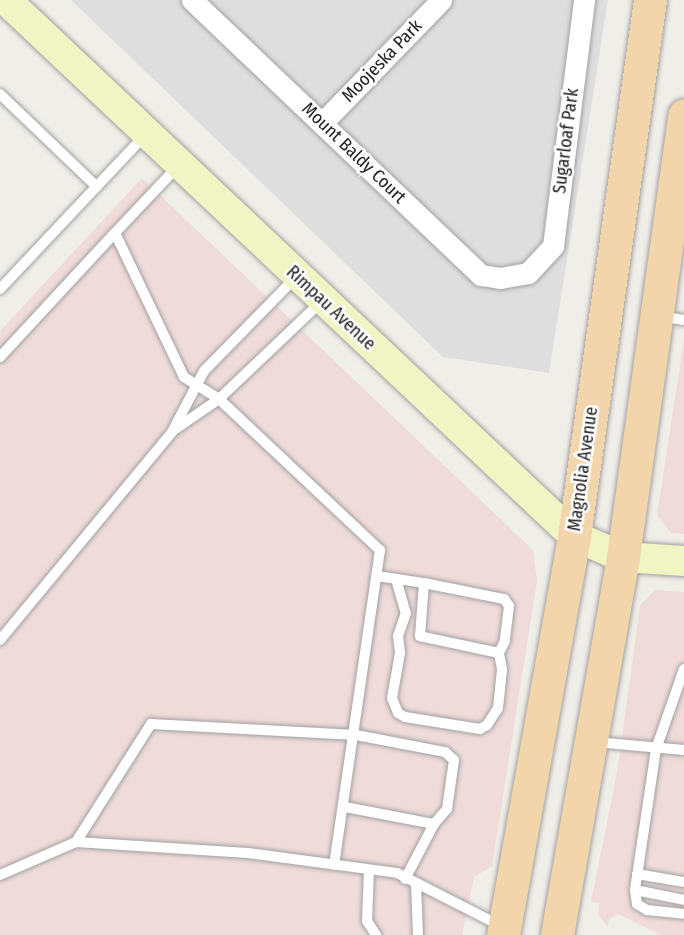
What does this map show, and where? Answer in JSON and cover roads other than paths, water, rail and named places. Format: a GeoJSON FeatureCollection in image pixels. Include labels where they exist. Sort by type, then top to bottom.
{"type":"FeatureCollection","features":[{"type":"Feature","properties":{"kind":"main road","name":"Magnolia Avenue"},"geometry":{"type":"LineString","coordinates":[[504,931],[574,536],[628,140],[650,0]]}},
{"type":"Feature","properties":{"kind":"main road","name":"Rimpau Avenue"},"geometry":{"type":"LineString","coordinates":[[10,1],[296,277],[574,536],[623,557],[684,561]]}},
{"type":"Feature","properties":{"kind":"main road"},"geometry":{"type":"LineString","coordinates":[[557,935],[623,557],[670,317],[683,134],[628,140]]}},
{"type":"Feature","properties":{"kind":"street","name":"Moojeska Park"},"geometry":{"type":"LineString","coordinates":[[322,123],[441,0]]}},
{"type":"Feature","properties":{"kind":"street","name":"Sugarloaf Park"},"geometry":{"type":"LineString","coordinates":[[528,273],[553,246],[584,0]]}},
{"type":"Feature","properties":{"kind":"street","name":"Mount Baldy Court"},"geometry":{"type":"LineString","coordinates":[[205,4],[322,123],[481,274],[500,278],[528,273]]}},
{"type":"Feature","properties":{"kind":"lane"},"geometry":{"type":"LineString","coordinates":[[0,94],[97,187]]}},
{"type":"Feature","properties":{"kind":"lane"},"geometry":{"type":"LineString","coordinates":[[0,289],[146,133]]}},
{"type":"Feature","properties":{"kind":"lane"},"geometry":{"type":"LineString","coordinates":[[0,357],[180,165]]}},
{"type":"Feature","properties":{"kind":"lane"},"geometry":{"type":"LineString","coordinates":[[115,233],[184,377],[219,399],[380,550],[356,735],[334,865]]}},
{"type":"Feature","properties":{"kind":"lane"},"geometry":{"type":"LineString","coordinates":[[0,640],[172,432],[204,370],[296,277]]}},
{"type":"Feature","properties":{"kind":"lane"},"geometry":{"type":"LineString","coordinates":[[172,432],[219,399],[322,301]]}},
{"type":"Feature","properties":{"kind":"lane"},"geometry":{"type":"LineString","coordinates":[[377,576],[423,583],[504,599],[509,606],[505,641],[499,653],[502,669],[498,708],[487,725],[480,729],[405,717],[398,712],[392,698],[400,653],[398,636],[406,613],[396,579]]}},
{"type":"Feature","properties":{"kind":"lane"},"geometry":{"type":"LineString","coordinates":[[423,583],[420,636],[499,653]]}},
{"type":"Feature","properties":{"kind":"lane"},"geometry":{"type":"LineString","coordinates":[[684,669],[680,687],[656,748],[636,890],[637,904],[647,910],[684,914]]}},
{"type":"Feature","properties":{"kind":"lane"},"geometry":{"type":"LineString","coordinates":[[76,842],[151,724],[356,735],[451,755],[454,760],[447,809],[434,824],[405,879]]}},
{"type":"Feature","properties":{"kind":"lane"},"geometry":{"type":"LineString","coordinates":[[591,741],[684,750]]}},
{"type":"Feature","properties":{"kind":"lane"},"geometry":{"type":"LineString","coordinates":[[345,807],[434,824]]}},
{"type":"Feature","properties":{"kind":"lane"},"geometry":{"type":"LineString","coordinates":[[0,875],[76,842],[248,853],[397,873],[504,931]]}},
{"type":"Feature","properties":{"kind":"lane"},"geometry":{"type":"LineString","coordinates":[[369,870],[367,921],[376,935]]}},
{"type":"Feature","properties":{"kind":"lane"},"geometry":{"type":"LineString","coordinates":[[637,874],[684,882]]}},
{"type":"Feature","properties":{"kind":"lane"},"geometry":{"type":"LineString","coordinates":[[416,885],[418,935]]}},
{"type":"Feature","properties":{"kind":"lane"},"geometry":{"type":"LineString","coordinates":[[636,890],[684,900]]}}]}
